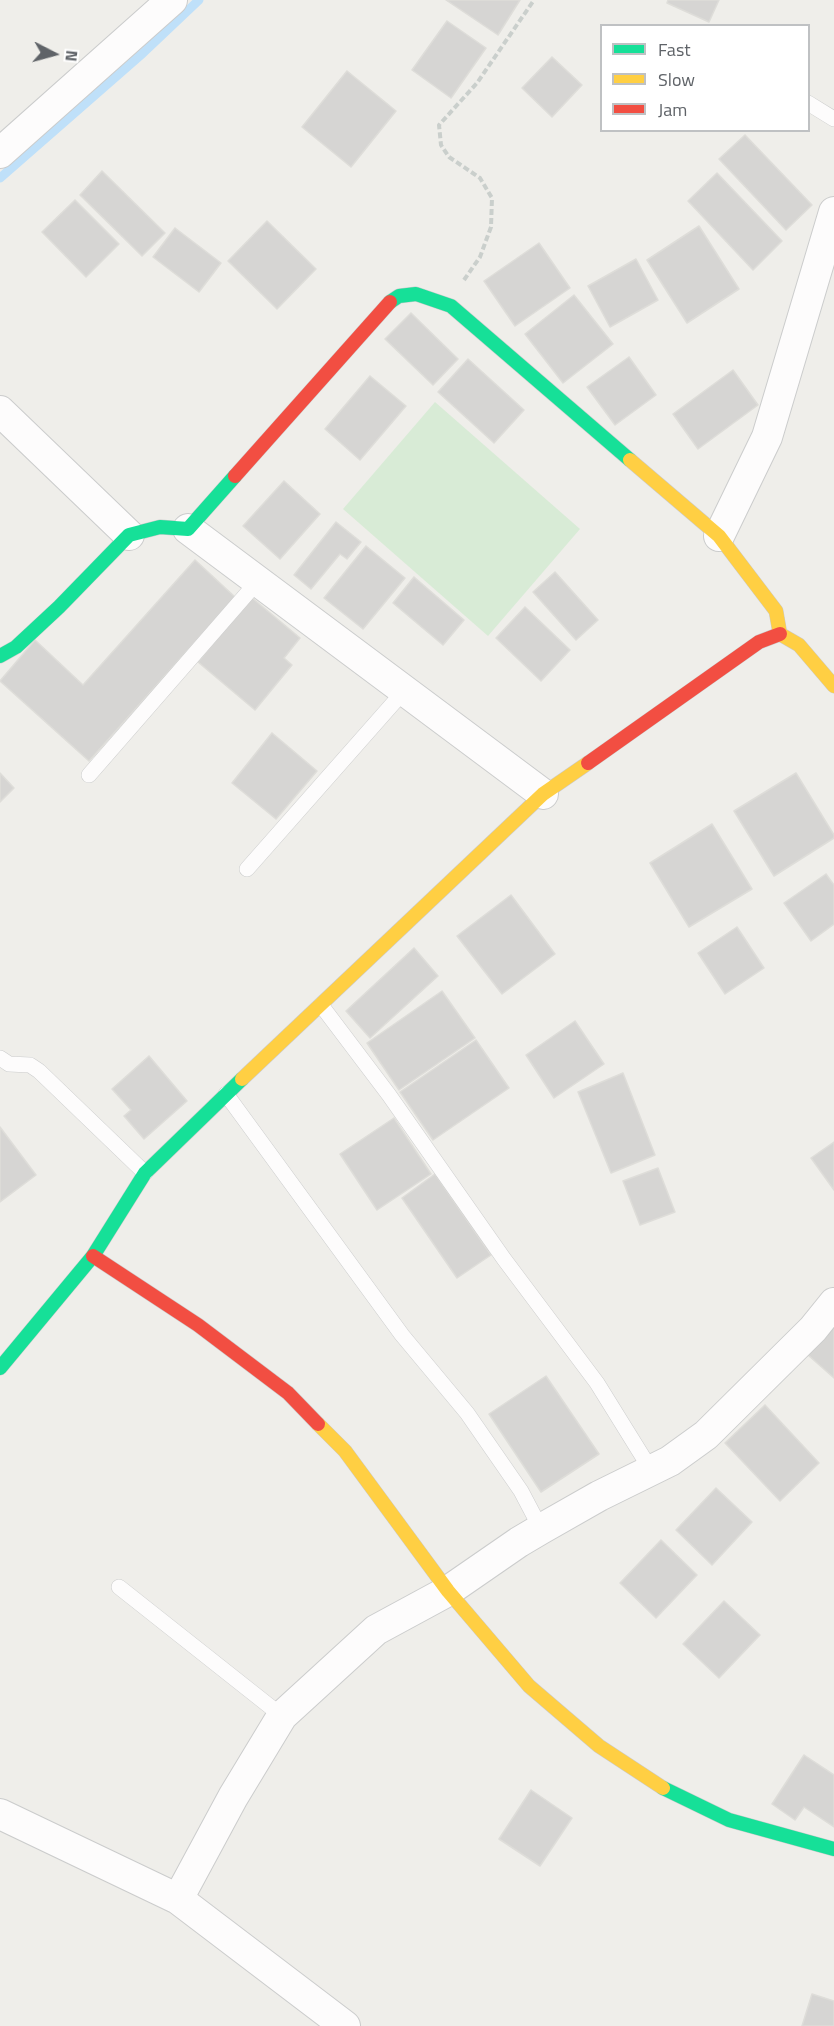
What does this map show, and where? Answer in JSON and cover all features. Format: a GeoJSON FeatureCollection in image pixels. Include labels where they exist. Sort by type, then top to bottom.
{"type":"FeatureCollection","features":[{"type":"Feature","properties":{"kind":"street"},"geometry":{"type":"LineString","coordinates":[[0,153],[172,0]]}},
{"type":"Feature","properties":{"kind":"street"},"geometry":{"type":"LineString","coordinates":[[719,536],[767,436],[834,212]]}},
{"type":"Feature","properties":{"kind":"street"},"geometry":{"type":"LineString","coordinates":[[188,529],[386,305],[399,296],[417,294],[451,306],[719,536],[776,611],[780,634]]}},
{"type":"Feature","properties":{"kind":"street"},"geometry":{"type":"LineString","coordinates":[[0,411],[129,535]]}},
{"type":"Feature","properties":{"kind":"street"},"geometry":{"type":"LineString","coordinates":[[0,656],[25,639],[129,535],[160,527],[188,529],[543,794]]}},
{"type":"Feature","properties":{"kind":"street"},"geometry":{"type":"LineString","coordinates":[[780,634],[799,645],[834,686]]}},
{"type":"Feature","properties":{"kind":"street"},"geometry":{"type":"LineString","coordinates":[[0,1368],[93,1256],[145,1173],[543,794],[759,642],[780,634]]}},
{"type":"Feature","properties":{"kind":"street"},"geometry":{"type":"LineString","coordinates":[[93,1256],[198,1325],[288,1393],[345,1451],[448,1591],[529,1686],[599,1746],[661,1787],[729,1820],[834,1849]]}},
{"type":"Feature","properties":{"kind":"street"},"geometry":{"type":"LineString","coordinates":[[178,1899],[233,1797],[282,1716],[376,1630],[448,1591],[541,1529],[599,1496],[670,1461],[706,1435],[813,1329],[834,1303]]}},
{"type":"Feature","properties":{"kind":"street"},"geometry":{"type":"LineString","coordinates":[[0,1814],[178,1899],[345,2026]]}},
{"type":"Feature","properties":{"kind":"lane"},"geometry":{"type":"LineString","coordinates":[[810,104],[834,119]]}},
{"type":"Feature","properties":{"kind":"lane"},"geometry":{"type":"LineString","coordinates":[[89,775],[258,581]]}},
{"type":"Feature","properties":{"kind":"lane"},"geometry":{"type":"LineString","coordinates":[[247,868],[404,691]]}},
{"type":"Feature","properties":{"kind":"lane"},"geometry":{"type":"LineString","coordinates":[[321,1005],[389,1095],[504,1258],[597,1383],[651,1470]]}},
{"type":"Feature","properties":{"kind":"lane"},"geometry":{"type":"LineString","coordinates":[[0,1058],[9,1064],[30,1065],[39,1071],[145,1173]]}},
{"type":"Feature","properties":{"kind":"lane"},"geometry":{"type":"LineString","coordinates":[[226,1094],[402,1335],[467,1413],[521,1491],[541,1529]]}},
{"type":"Feature","properties":{"kind":"lane"},"geometry":{"type":"LineString","coordinates":[[119,1587],[282,1716]]}},
{"type":"Feature","properties":{"kind":"path"},"geometry":{"type":"LineString","coordinates":[[451,306],[463,282],[480,257],[491,227],[492,198],[480,178],[449,157],[441,145],[439,125],[477,83],[534,0]]}},
{"type":"Feature","properties":{"kind":"green space"},"geometry":{"type":"Polygon","coordinates":[[[435,402],[580,529],[488,636],[343,509],[435,402]]]}},
{"type":"Feature","properties":{"kind":"building"},"geometry":{"type":"Polygon","coordinates":[[[446,0],[520,0],[498,35],[446,0]]]}},
{"type":"Feature","properties":{"kind":"building"},"geometry":{"type":"Polygon","coordinates":[[[668,0],[719,0],[709,22],[667,3],[668,0]]]}},
{"type":"Feature","properties":{"kind":"building"},"geometry":{"type":"Polygon","coordinates":[[[447,21],[486,48],[451,98],[412,70],[447,21]]]}},
{"type":"Feature","properties":{"kind":"building"},"geometry":{"type":"Polygon","coordinates":[[[552,57],[582,85],[552,117],[522,88],[552,57]]]}},
{"type":"Feature","properties":{"kind":"building"},"geometry":{"type":"Polygon","coordinates":[[[347,71],[396,111],[351,167],[302,127],[347,71]]]}},
{"type":"Feature","properties":{"kind":"building"},"geometry":{"type":"Polygon","coordinates":[[[745,135],[812,205],[786,230],[719,159],[745,135]]]}},
{"type":"Feature","properties":{"kind":"building"},"geometry":{"type":"Polygon","coordinates":[[[102,171],[165,233],[142,256],[80,195],[102,171]]]}},
{"type":"Feature","properties":{"kind":"building"},"geometry":{"type":"Polygon","coordinates":[[[717,173],[782,241],[753,270],[688,201],[717,173]]]}},
{"type":"Feature","properties":{"kind":"building"},"geometry":{"type":"Polygon","coordinates":[[[75,200],[119,244],[86,277],[42,232],[75,200]]]}},
{"type":"Feature","properties":{"kind":"building"},"geometry":{"type":"Polygon","coordinates":[[[267,221],[316,269],[277,309],[228,261],[267,221]]]}},
{"type":"Feature","properties":{"kind":"building"},"geometry":{"type":"Polygon","coordinates":[[[699,226],[739,289],[687,323],[647,260],[699,226]]]}},
{"type":"Feature","properties":{"kind":"building"},"geometry":{"type":"Polygon","coordinates":[[[175,228],[221,263],[199,292],[153,257],[175,228]]]}},
{"type":"Feature","properties":{"kind":"building"},"geometry":{"type":"Polygon","coordinates":[[[539,243],[570,288],[515,326],[484,281],[539,243]]]}},
{"type":"Feature","properties":{"kind":"building"},"geometry":{"type":"Polygon","coordinates":[[[636,259],[658,300],[610,327],[588,286],[636,259]]]}},
{"type":"Feature","properties":{"kind":"building"},"geometry":{"type":"Polygon","coordinates":[[[574,295],[613,344],[563,383],[525,334],[574,295]]]}},
{"type":"Feature","properties":{"kind":"building"},"geometry":{"type":"Polygon","coordinates":[[[411,313],[458,359],[433,385],[385,339],[411,313]]]}},
{"type":"Feature","properties":{"kind":"building"},"geometry":{"type":"Polygon","coordinates":[[[629,357],[656,395],[615,425],[587,387],[629,357]]]}},
{"type":"Feature","properties":{"kind":"building"},"geometry":{"type":"Polygon","coordinates":[[[468,359],[524,410],[494,443],[438,392],[468,359]]]}},
{"type":"Feature","properties":{"kind":"building"},"geometry":{"type":"Polygon","coordinates":[[[733,370],[758,405],[698,449],[673,414],[733,370]]]}},
{"type":"Feature","properties":{"kind":"building"},"geometry":{"type":"Polygon","coordinates":[[[370,376],[406,406],[360,460],[325,429],[370,376]]]}},
{"type":"Feature","properties":{"kind":"building"},"geometry":{"type":"Polygon","coordinates":[[[284,481],[320,514],[280,559],[243,526],[284,481]]]}},
{"type":"Feature","properties":{"kind":"building"},"geometry":{"type":"Polygon","coordinates":[[[336,522],[361,542],[347,559],[340,554],[311,589],[294,575],[336,522]]]}},
{"type":"Feature","properties":{"kind":"building"},"geometry":{"type":"Polygon","coordinates":[[[366,546],[405,578],[363,629],[324,598],[366,546]]]}},
{"type":"Feature","properties":{"kind":"building"},"geometry":{"type":"Polygon","coordinates":[[[195,560],[235,597],[89,761],[0,681],[35,640],[83,685],[195,560]]]}},
{"type":"Feature","properties":{"kind":"building"},"geometry":{"type":"Polygon","coordinates":[[[555,572],[598,620],[576,640],[533,592],[555,572]]]}},
{"type":"Feature","properties":{"kind":"building"},"geometry":{"type":"Polygon","coordinates":[[[414,577],[464,620],[443,645],[393,603],[414,577]]]}},
{"type":"Feature","properties":{"kind":"building"},"geometry":{"type":"Polygon","coordinates":[[[251,597],[300,638],[284,658],[292,665],[255,710],[198,662],[251,597]]]}},
{"type":"Feature","properties":{"kind":"building"},"geometry":{"type":"Polygon","coordinates":[[[525,607],[570,650],[541,681],[496,638],[525,607]]]}},
{"type":"Feature","properties":{"kind":"building"},"geometry":{"type":"Polygon","coordinates":[[[272,733],[317,771],[276,819],[232,783],[272,733]]]}},
{"type":"Feature","properties":{"kind":"building"},"geometry":{"type":"Polygon","coordinates":[[[0,773],[14,788],[0,802],[0,773]]]}},
{"type":"Feature","properties":{"kind":"building"},"geometry":{"type":"Polygon","coordinates":[[[796,773],[834,838],[774,876],[734,811],[796,773]]]}},
{"type":"Feature","properties":{"kind":"building"},"geometry":{"type":"Polygon","coordinates":[[[712,824],[752,889],[689,927],[650,863],[712,824]]]}},
{"type":"Feature","properties":{"kind":"building"},"geometry":{"type":"Polygon","coordinates":[[[826,874],[834,885],[834,924],[811,941],[784,903],[826,874]]]}},
{"type":"Feature","properties":{"kind":"building"},"geometry":{"type":"Polygon","coordinates":[[[511,895],[555,954],[502,994],[457,936],[511,895]]]}},
{"type":"Feature","properties":{"kind":"building"},"geometry":{"type":"Polygon","coordinates":[[[737,927],[764,968],[725,994],[698,953],[737,927]]]}},
{"type":"Feature","properties":{"kind":"building"},"geometry":{"type":"Polygon","coordinates":[[[414,948],[438,976],[370,1038],[346,1011],[414,948]]]}},
{"type":"Feature","properties":{"kind":"building"},"geometry":{"type":"Polygon","coordinates":[[[442,991],[475,1038],[399,1090],[367,1043],[442,991]]]}},
{"type":"Feature","properties":{"kind":"building"},"geometry":{"type":"Polygon","coordinates":[[[575,1021],[604,1064],[554,1098],[526,1055],[575,1021]]]}},
{"type":"Feature","properties":{"kind":"building"},"geometry":{"type":"Polygon","coordinates":[[[476,1040],[509,1088],[433,1140],[400,1092],[476,1040]]]}},
{"type":"Feature","properties":{"kind":"building"},"geometry":{"type":"Polygon","coordinates":[[[149,1056],[187,1101],[144,1139],[124,1116],[131,1110],[112,1089],[149,1056]]]}},
{"type":"Feature","properties":{"kind":"building"},"geometry":{"type":"Polygon","coordinates":[[[623,1073],[655,1155],[611,1173],[578,1092],[623,1073]]]}},
{"type":"Feature","properties":{"kind":"building"},"geometry":{"type":"Polygon","coordinates":[[[394,1118],[431,1174],[377,1210],[340,1154],[394,1118]]]}},
{"type":"Feature","properties":{"kind":"building"},"geometry":{"type":"Polygon","coordinates":[[[0,1127],[36,1175],[0,1202],[0,1127]]]}},
{"type":"Feature","properties":{"kind":"building"},"geometry":{"type":"Polygon","coordinates":[[[834,1142],[834,1190],[811,1158],[834,1142]]]}},
{"type":"Feature","properties":{"kind":"building"},"geometry":{"type":"Polygon","coordinates":[[[658,1168],[675,1212],[640,1225],[623,1181],[658,1168]]]}},
{"type":"Feature","properties":{"kind":"building"},"geometry":{"type":"Polygon","coordinates":[[[435,1174],[491,1255],[457,1278],[402,1198],[435,1174]]]}},
{"type":"Feature","properties":{"kind":"building"},"geometry":{"type":"Polygon","coordinates":[[[834,1327],[834,1378],[808,1355],[834,1327]]]}},
{"type":"Feature","properties":{"kind":"building"},"geometry":{"type":"Polygon","coordinates":[[[546,1376],[599,1454],[541,1492],[489,1414],[546,1376]]]}},
{"type":"Feature","properties":{"kind":"building"},"geometry":{"type":"Polygon","coordinates":[[[765,1405],[819,1463],[780,1501],[725,1443],[765,1405]]]}},
{"type":"Feature","properties":{"kind":"building"},"geometry":{"type":"Polygon","coordinates":[[[716,1488],[752,1522],[712,1565],[676,1530],[716,1488]]]}},
{"type":"Feature","properties":{"kind":"building"},"geometry":{"type":"Polygon","coordinates":[[[661,1540],[697,1575],[656,1618],[620,1583],[661,1540]]]}},
{"type":"Feature","properties":{"kind":"building"},"geometry":{"type":"Polygon","coordinates":[[[724,1601],[760,1635],[719,1678],[683,1644],[724,1601]]]}},
{"type":"Feature","properties":{"kind":"building"},"geometry":{"type":"Polygon","coordinates":[[[804,1755],[834,1775],[834,1827],[804,1807],[795,1820],[772,1804],[804,1755]]]}},
{"type":"Feature","properties":{"kind":"building"},"geometry":{"type":"Polygon","coordinates":[[[531,1790],[572,1818],[540,1866],[499,1839],[531,1790]]]}},
{"type":"Feature","properties":{"kind":"building"},"geometry":{"type":"Polygon","coordinates":[[[812,1994],[834,2001],[834,2026],[802,2026],[812,1994]]]}},
{"type":"Feature","properties":{"kind":"waterway"},"geometry":{"type":"LineString","coordinates":[[0,178],[143,53],[199,0]]}},
{"type":"Feature","properties":{"kind":"traffic: fast"},"geometry":{"type":"LineString","coordinates":[[390,302],[399,296],[416,294],[451,306],[630,460]]}},
{"type":"Feature","properties":{"kind":"traffic: fast"},"geometry":{"type":"LineString","coordinates":[[0,656],[16,647],[59,607],[129,535],[160,527],[188,529],[235,476]]}},
{"type":"Feature","properties":{"kind":"traffic: fast"},"geometry":{"type":"LineString","coordinates":[[0,1368],[93,1256],[145,1173],[242,1079]]}},
{"type":"Feature","properties":{"kind":"traffic: fast"},"geometry":{"type":"LineString","coordinates":[[663,1788],[729,1820],[834,1849]]}},
{"type":"Feature","properties":{"kind":"traffic: slow"},"geometry":{"type":"LineString","coordinates":[[630,460],[719,536],[776,611],[780,634],[799,645],[834,686]]}},
{"type":"Feature","properties":{"kind":"traffic: slow"},"geometry":{"type":"LineString","coordinates":[[242,1079],[543,794],[588,763]]}},
{"type":"Feature","properties":{"kind":"traffic: slow"},"geometry":{"type":"LineString","coordinates":[[318,1424],[345,1451],[448,1591],[529,1686],[599,1746],[663,1788]]}},
{"type":"Feature","properties":{"kind":"traffic: jam"},"geometry":{"type":"LineString","coordinates":[[235,476],[390,302]]}},
{"type":"Feature","properties":{"kind":"traffic: jam"},"geometry":{"type":"LineString","coordinates":[[588,763],[759,642],[780,634]]}},
{"type":"Feature","properties":{"kind":"traffic: jam"},"geometry":{"type":"LineString","coordinates":[[93,1256],[198,1325],[288,1393],[318,1424]]}}]}
